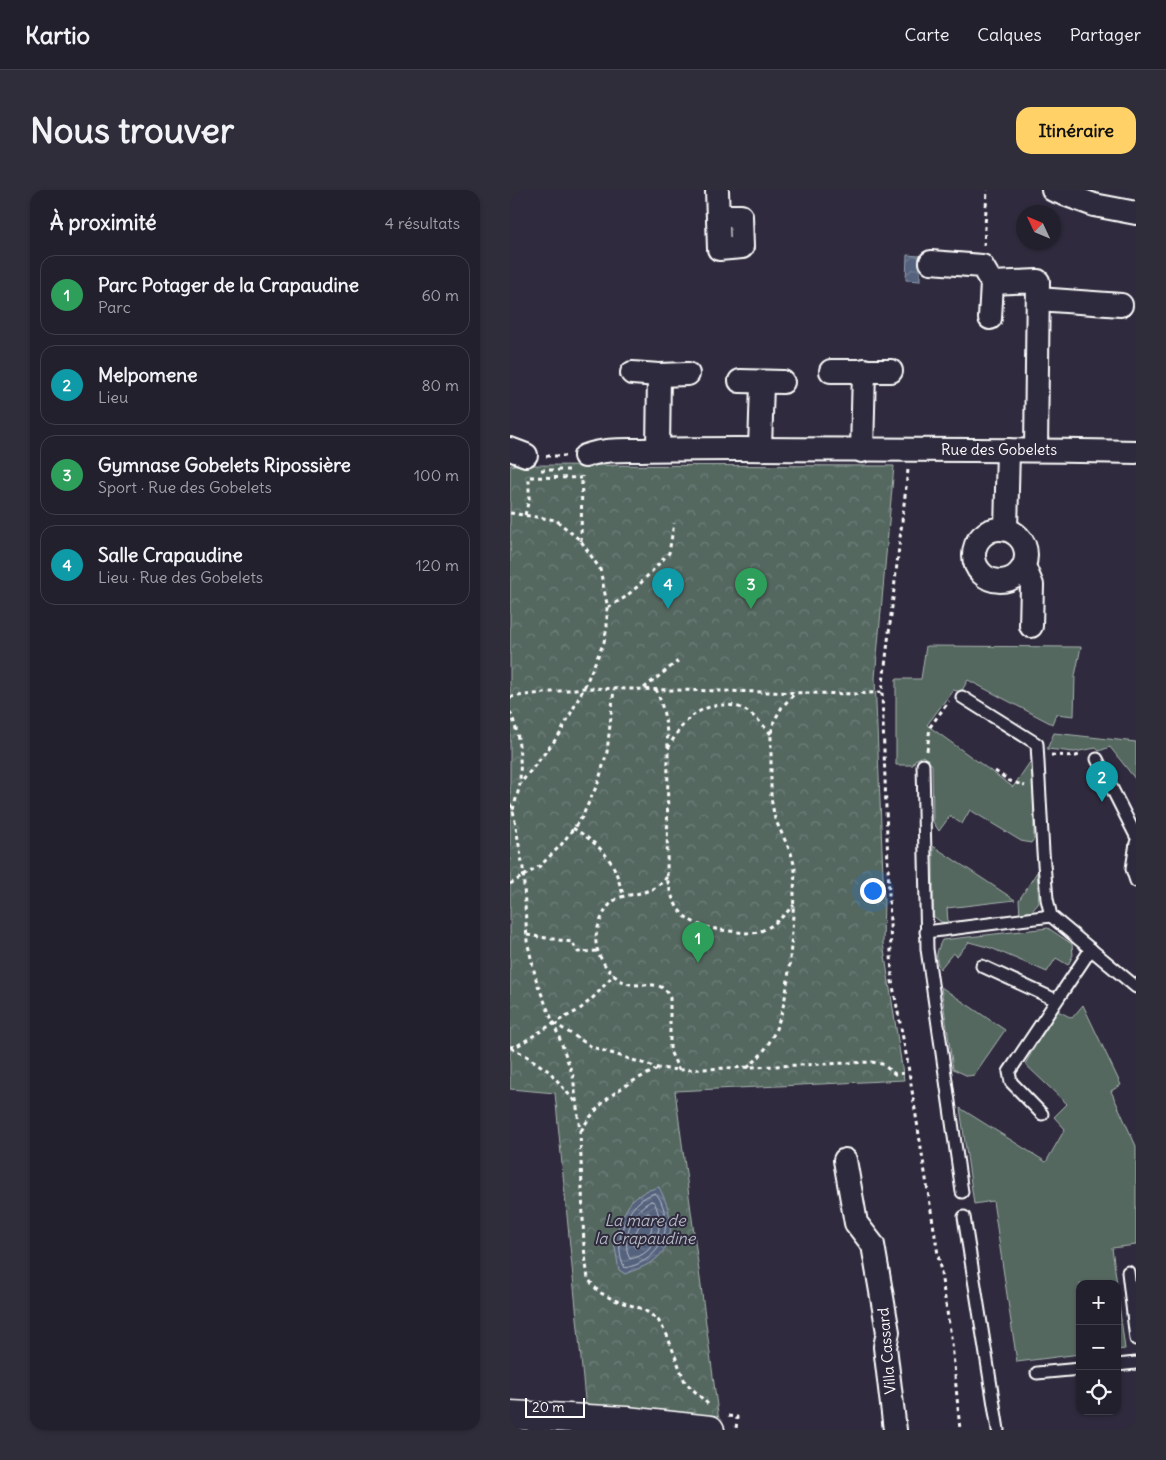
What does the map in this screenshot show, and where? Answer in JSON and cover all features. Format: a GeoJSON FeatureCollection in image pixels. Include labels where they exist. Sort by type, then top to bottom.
{"type":"FeatureCollection","features":[{"type":"Feature","properties":{"kind":"main road"},"geometry":{"type":"LineString","coordinates":[[510,1415],[626,1425],[714,1418]]}},
{"type":"Feature","properties":{"kind":"street"},"geometry":{"type":"LineString","coordinates":[[718,190],[719,216]]}},
{"type":"Feature","properties":{"kind":"street"},"geometry":{"type":"LineString","coordinates":[[1053,190],[1094,205],[1136,213]]}},
{"type":"Feature","properties":{"kind":"street"},"geometry":{"type":"LineString","coordinates":[[931,262],[987,275],[1038,281],[1036,450]]}},
{"type":"Feature","properties":{"kind":"street"},"geometry":{"type":"LineString","coordinates":[[987,275],[990,318]]}},
{"type":"Feature","properties":{"kind":"street"},"geometry":{"type":"LineString","coordinates":[[1038,299],[1121,305]]}},
{"type":"Feature","properties":{"kind":"street"},"geometry":{"type":"LineString","coordinates":[[862,451],[864,370]]}},
{"type":"Feature","properties":{"kind":"street"},"geometry":{"type":"LineString","coordinates":[[831,371],[891,371]]}},
{"type":"Feature","properties":{"kind":"street"},"geometry":{"type":"LineString","coordinates":[[632,372],[660,375],[688,374]]}},
{"type":"Feature","properties":{"kind":"street"},"geometry":{"type":"LineString","coordinates":[[658,449],[660,375]]}},
{"type":"Feature","properties":{"kind":"street"},"geometry":{"type":"LineString","coordinates":[[760,449],[762,382]]}},
{"type":"Feature","properties":{"kind":"street","name":"Rue des Gobelets"},"geometry":{"type":"LineString","coordinates":[[587,463],[658,449],[862,451],[910,449],[1136,452]]}},
{"type":"Feature","properties":{"kind":"street"},"geometry":{"type":"LineString","coordinates":[[1006,530],[1008,450]]}},
{"type":"Feature","properties":{"kind":"street"},"geometry":{"type":"LineString","coordinates":[[1024,566],[1004,582],[993,581],[984,577],[978,570],[974,561],[974,550],[985,534],[994,530],[1006,530],[1015,534],[1021,540],[1026,552],[1024,566],[1032,584],[1031,626]]}},
{"type":"Feature","properties":{"kind":"street","name":"Villa Cassard"},"geometry":{"type":"LineString","coordinates":[[845,1160],[856,1223],[873,1245],[888,1332],[884,1347],[895,1430]]}},
{"type":"Feature","properties":{"kind":"lane"},"geometry":{"type":"LineString","coordinates":[[962,697],[1038,744],[1045,881],[1051,916],[1136,987]]}},
{"type":"Feature","properties":{"kind":"lane"},"geometry":{"type":"LineString","coordinates":[[1097,759],[1136,836]]}},
{"type":"Feature","properties":{"kind":"lane"},"geometry":{"type":"LineString","coordinates":[[923,766],[926,932],[962,1192]]}},
{"type":"Feature","properties":{"kind":"lane"},"geometry":{"type":"LineString","coordinates":[[1136,843],[1132,869],[1136,881]]}},
{"type":"Feature","properties":{"kind":"lane"},"geometry":{"type":"LineString","coordinates":[[926,932],[1051,916]]}},
{"type":"Feature","properties":{"kind":"lane"},"geometry":{"type":"LineString","coordinates":[[1042,1114],[1011,1082],[1009,1072],[1091,948]]}},
{"type":"Feature","properties":{"kind":"lane"},"geometry":{"type":"LineString","coordinates":[[982,966],[1056,1000]]}},
{"type":"Feature","properties":{"kind":"lane"},"geometry":{"type":"LineString","coordinates":[[964,1217],[998,1430]]}},
{"type":"Feature","properties":{"kind":"lane"},"geometry":{"type":"LineString","coordinates":[[1128,1272],[1136,1339]]}},
{"type":"Feature","properties":{"kind":"lane"},"geometry":{"type":"LineString","coordinates":[[1121,1365],[1136,1363]]}},
{"type":"Feature","properties":{"kind":"lane"},"geometry":{"type":"LineString","coordinates":[[1037,1373],[1076,1369]]}},
{"type":"Feature","properties":{"kind":"path"},"geometry":{"type":"LineString","coordinates":[[987,190],[987,275]]}},
{"type":"Feature","properties":{"kind":"path"},"geometry":{"type":"LineString","coordinates":[[910,449],[882,692],[892,981],[952,1343],[960,1430]]}},
{"type":"Feature","properties":{"kind":"path"},"geometry":{"type":"LineString","coordinates":[[519,457],[587,463]]}},
{"type":"Feature","properties":{"kind":"path"},"geometry":{"type":"LineString","coordinates":[[519,457],[573,470],[587,463]]}},
{"type":"Feature","properties":{"kind":"path"},"geometry":{"type":"LineString","coordinates":[[519,457],[530,477],[529,499],[525,515]]}},
{"type":"Feature","properties":{"kind":"path"},"geometry":{"type":"LineString","coordinates":[[530,477],[587,463]]}},
{"type":"Feature","properties":{"kind":"path"},"geometry":{"type":"LineString","coordinates":[[581,541],[587,463]]}},
{"type":"Feature","properties":{"kind":"path"},"geometry":{"type":"LineString","coordinates":[[510,514],[556,520],[581,541],[600,569],[607,608],[607,627],[604,642],[584,688],[560,734],[520,784]]}},
{"type":"Feature","properties":{"kind":"path"},"geometry":{"type":"LineString","coordinates":[[607,608],[624,598],[637,587],[669,553],[674,523]]}},
{"type":"Feature","properties":{"kind":"path"},"geometry":{"type":"LineString","coordinates":[[644,688],[678,661]]}},
{"type":"Feature","properties":{"kind":"path"},"geometry":{"type":"LineString","coordinates":[[510,697],[584,688],[856,694],[882,692]]}},
{"type":"Feature","properties":{"kind":"path"},"geometry":{"type":"LineString","coordinates":[[510,884],[540,866],[561,845],[582,817],[598,783],[607,752],[614,689]]}},
{"type":"Feature","properties":{"kind":"path"},"geometry":{"type":"LineString","coordinates":[[656,689],[666,721],[668,749],[667,877],[670,891],[684,916],[694,923],[710,929],[753,934],[774,924],[794,905]]}},
{"type":"Feature","properties":{"kind":"path"},"geometry":{"type":"LineString","coordinates":[[747,1068],[758,1060],[766,1049],[778,1023],[788,988],[795,868],[791,853],[775,819],[771,798],[770,734],[774,721],[782,707],[795,693]]}},
{"type":"Feature","properties":{"kind":"path"},"geometry":{"type":"LineString","coordinates":[[923,766],[926,760],[930,727],[952,696],[962,697]]}},
{"type":"Feature","properties":{"kind":"path"},"geometry":{"type":"LineString","coordinates":[[668,749],[675,734],[686,720],[700,710],[715,706],[729,705],[743,709],[757,719],[770,734]]}},
{"type":"Feature","properties":{"kind":"path"},"geometry":{"type":"LineString","coordinates":[[510,712],[514,720],[519,743],[520,784],[512,810]]}},
{"type":"Feature","properties":{"kind":"path"},"geometry":{"type":"LineString","coordinates":[[1038,755],[1076,756],[1088,752],[1097,759]]}},
{"type":"Feature","properties":{"kind":"path"},"geometry":{"type":"LineString","coordinates":[[995,771],[1010,781],[1040,790]]}},
{"type":"Feature","properties":{"kind":"path"},"geometry":{"type":"LineString","coordinates":[[510,804],[523,868],[527,935],[537,984],[554,1023],[573,1076],[580,1131],[584,1247],[588,1279],[599,1292],[614,1300],[643,1309],[658,1320],[667,1335],[685,1382],[714,1418],[737,1417],[736,1430]]}},
{"type":"Feature","properties":{"kind":"path"},"geometry":{"type":"LineString","coordinates":[[573,828],[589,838],[603,851],[613,867],[624,896]]}},
{"type":"Feature","properties":{"kind":"path"},"geometry":{"type":"LineString","coordinates":[[667,877],[651,891],[624,896],[614,900],[605,912],[596,938],[597,951],[602,962],[626,983],[661,986],[668,991],[670,998],[670,1051],[679,1070]]}},
{"type":"Feature","properties":{"kind":"path"},"geometry":{"type":"LineString","coordinates":[[527,935],[572,942],[578,952],[597,951]]}},
{"type":"Feature","properties":{"kind":"path"},"geometry":{"type":"LineString","coordinates":[[510,1048],[517,1046],[578,1010],[596,995],[614,974]]}},
{"type":"Feature","properties":{"kind":"path"},"geometry":{"type":"LineString","coordinates":[[554,1023],[592,1047],[658,1068],[679,1070],[872,1062],[882,1064],[895,1074],[908,1072]]}},
{"type":"Feature","properties":{"kind":"path"},"geometry":{"type":"LineString","coordinates":[[510,1048],[525,1055],[550,1072],[576,1103]]}},
{"type":"Feature","properties":{"kind":"path"},"geometry":{"type":"LineString","coordinates":[[580,1131],[603,1101],[623,1086],[658,1068]]}},
{"type":"Feature","properties":{"kind":"green space"},"geometry":{"type":"Polygon","coordinates":[[[510,465],[894,466],[875,678],[884,899],[883,943],[904,1080],[675,1091],[719,1421],[586,1410],[555,1093],[510,1089],[510,465]]]}},
{"type":"Feature","properties":{"kind":"green space"},"geometry":{"type":"Polygon","coordinates":[[[926,646],[1081,647],[1075,676],[1074,716],[1056,714],[1052,724],[968,680],[961,692],[953,690],[927,725],[1013,787],[1030,762],[1033,763],[1034,839],[1031,843],[1021,841],[970,810],[962,824],[950,816],[939,831],[933,822],[932,765],[923,756],[915,760],[913,765],[896,765],[896,679],[921,679],[926,646]]]}},
{"type":"Feature","properties":{"kind":"green space"},"geometry":{"type":"Polygon","coordinates":[[[1054,733],[1136,742],[1136,780],[1110,747],[1099,751],[1096,748],[1074,752],[1047,749],[1054,733]]]}},
{"type":"Feature","properties":{"kind":"green space"},"geometry":{"type":"Polygon","coordinates":[[[933,846],[1015,900],[947,908],[948,923],[941,922],[933,916],[933,846]]]}},
{"type":"Feature","properties":{"kind":"green space"},"geometry":{"type":"Polygon","coordinates":[[[1037,872],[1039,903],[1032,911],[1020,915],[1019,900],[1037,872]]]}},
{"type":"Feature","properties":{"kind":"green space"},"geometry":{"type":"Polygon","coordinates":[[[1048,928],[1072,944],[1073,955],[1068,965],[1056,958],[1047,972],[991,948],[969,942],[957,956],[953,953],[940,969],[938,965],[937,954],[942,940],[1048,928]]]}},
{"type":"Feature","properties":{"kind":"green space"},"geometry":{"type":"Polygon","coordinates":[[[941,987],[1005,1030],[974,1075],[968,1076],[953,1069],[941,987]]]}},
{"type":"Feature","properties":{"kind":"green space"},"geometry":{"type":"Polygon","coordinates":[[[1083,1005],[1121,1085],[1111,1091],[1136,1146],[1136,1245],[1112,1248],[1116,1280],[1076,1280],[1076,1355],[1017,1362],[993,1201],[974,1204],[960,1108],[1046,1162],[1065,1129],[1054,1117],[1067,1104],[1025,1064],[1056,1010],[1072,1018],[1083,1005]]]}},
{"type":"Feature","properties":{"kind":"green space"},"geometry":{"type":"Polygon","coordinates":[[[1121,1319],[1125,1349],[1121,1350],[1121,1319]]]}},
{"type":"Feature","properties":{"kind":"water"},"geometry":{"type":"Polygon","coordinates":[[[907,255],[920,256],[920,281],[906,280],[907,255]]]}},
{"type":"Feature","properties":{"kind":"water","name":"La mare de la Crapaudine"},"geometry":{"type":"Polygon","coordinates":[[[659,1187],[667,1205],[671,1224],[668,1242],[656,1259],[645,1266],[625,1274],[619,1270],[614,1242],[622,1217],[632,1200],[646,1191],[659,1187]]]}},
{"type":"Feature","properties":{"kind":"place","name":"Salle Crapaudine"},"geometry":{"type":"Point","coordinates":[668,609]}},
{"type":"Feature","properties":{"kind":"place","name":"Gymnase Gobelets Ripossière"},"geometry":{"type":"Point","coordinates":[751,609]}},
{"type":"Feature","properties":{"kind":"place","name":"Melpomene"},"geometry":{"type":"Point","coordinates":[1102,802]}},
{"type":"Feature","properties":{"kind":"place","name":"Parc Potager de la Crapaudine"},"geometry":{"type":"Point","coordinates":[698,963]}}]}
